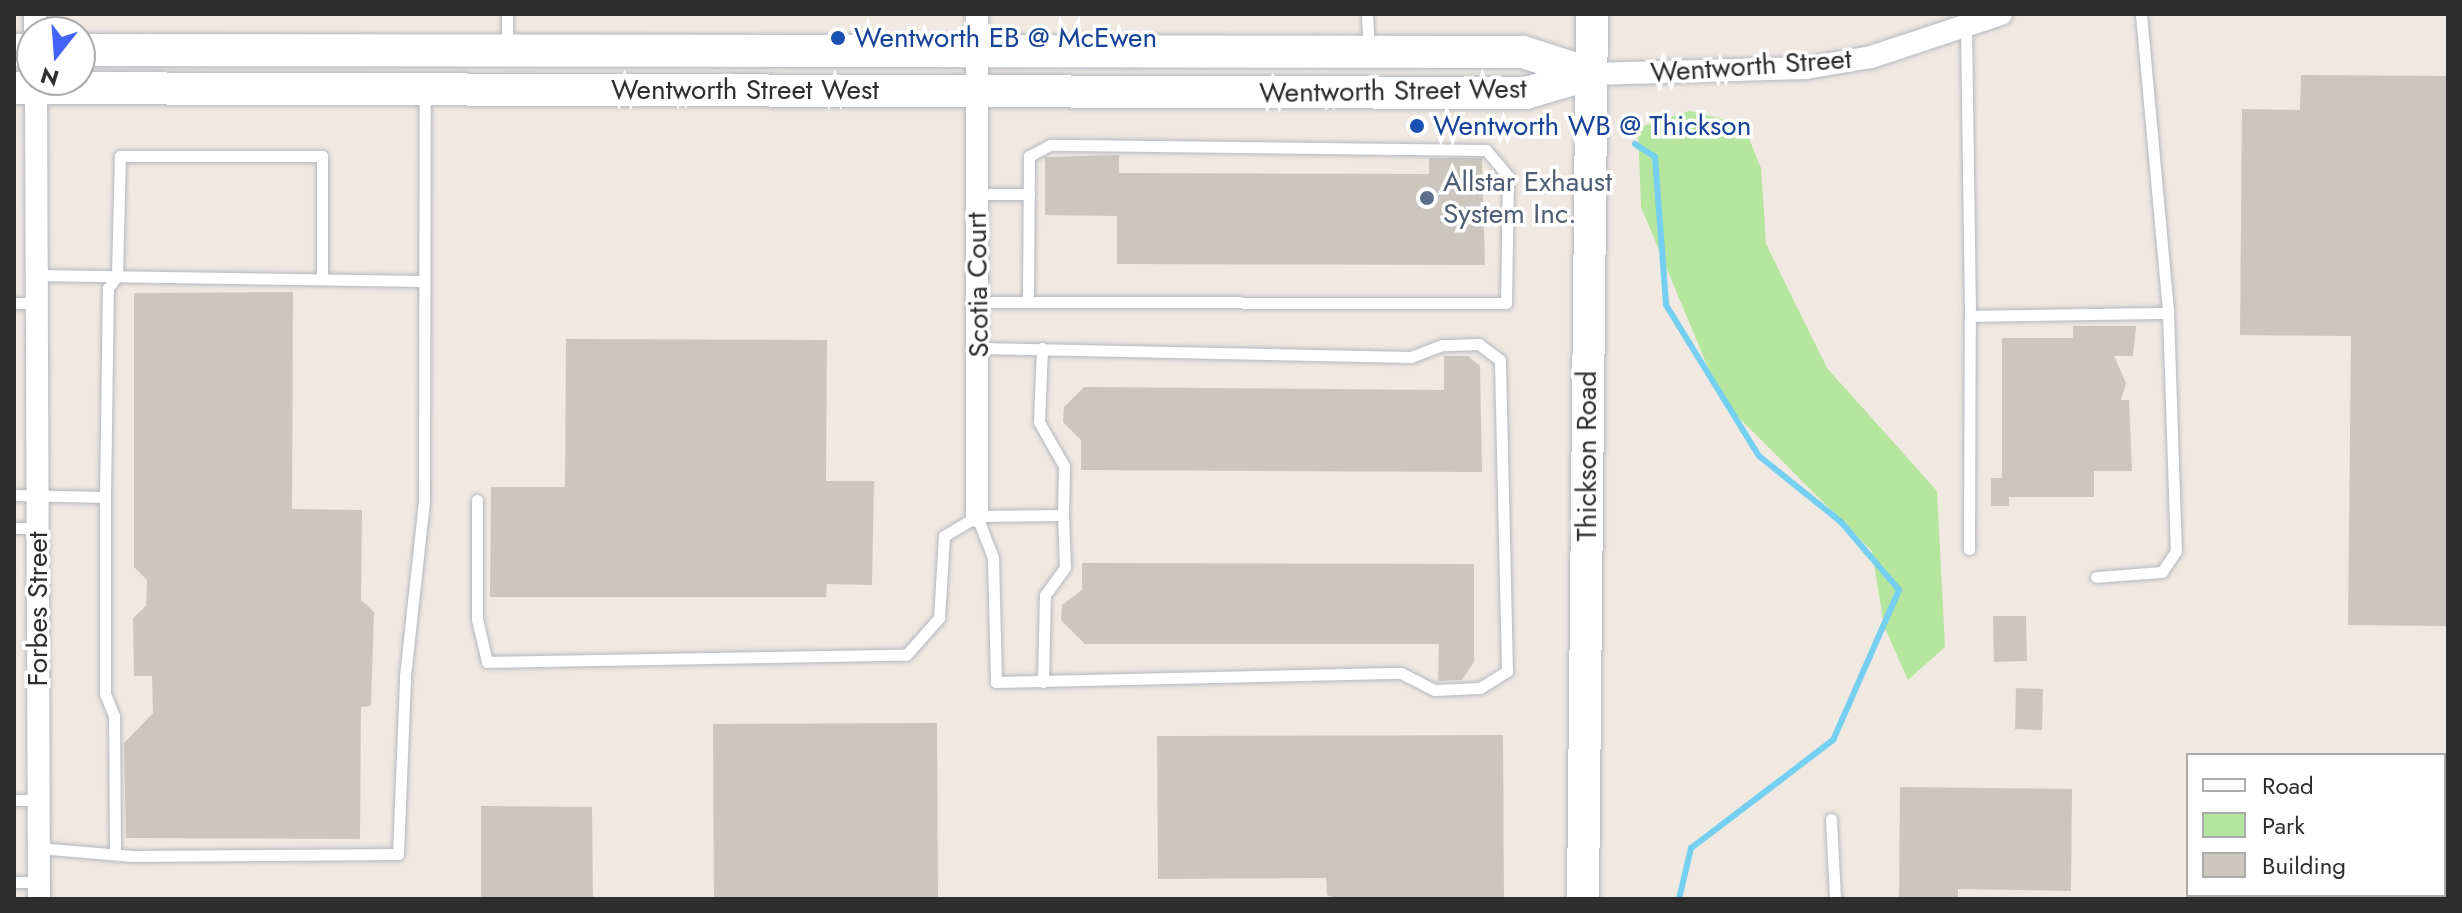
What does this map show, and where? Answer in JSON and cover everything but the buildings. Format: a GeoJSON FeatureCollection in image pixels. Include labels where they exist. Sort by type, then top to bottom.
{"type":"FeatureCollection","features":[{"type":"Feature","properties":{"kind":"main road","name":"Thickson Road"},"geometry":{"type":"LineString","coordinates":[[1583,899],[1592,14]]}},
{"type":"Feature","properties":{"kind":"main road","name":"Wentworth Street West"},"geometry":{"type":"LineString","coordinates":[[96,50],[978,55],[1523,52],[1591,74]]}},
{"type":"Feature","properties":{"kind":"main road","name":"Wentworth Street West"},"geometry":{"type":"LineString","coordinates":[[96,87],[1526,93],[1591,74]]}},
{"type":"Feature","properties":{"kind":"street","name":"Scotia Court"},"geometry":{"type":"LineString","coordinates":[[977,14],[980,348],[977,516]]}},
{"type":"Feature","properties":{"kind":"street","name":"Wentworth Street"},"geometry":{"type":"LineString","coordinates":[[1591,74],[1806,68],[1871,57],[2001,14]]}},
{"type":"Feature","properties":{"kind":"street","name":"Forbes Street"},"geometry":{"type":"LineString","coordinates":[[29,96],[37,275],[25,303],[38,528],[38,890]]}},
{"type":"Feature","properties":{"kind":"lane"},"geometry":{"type":"LineString","coordinates":[[507,14],[507,52]]}},
{"type":"Feature","properties":{"kind":"lane"},"geometry":{"type":"LineString","coordinates":[[1367,14],[1369,53]]}},
{"type":"Feature","properties":{"kind":"lane"},"geometry":{"type":"LineString","coordinates":[[2096,577],[2162,572],[2176,551],[2168,313],[2141,14]]}},
{"type":"Feature","properties":{"kind":"lane"},"geometry":{"type":"LineString","coordinates":[[1966,26],[1969,549]]}},
{"type":"Feature","properties":{"kind":"lane"},"geometry":{"type":"LineString","coordinates":[[38,848],[398,854],[405,676],[424,500],[422,281],[425,89]]}},
{"type":"Feature","properties":{"kind":"lane"},"geometry":{"type":"LineString","coordinates":[[979,302],[1506,303],[1508,176],[1486,150],[1050,145],[1029,156],[1028,301]]}},
{"type":"Feature","properties":{"kind":"lane"},"geometry":{"type":"LineString","coordinates":[[115,851],[105,497],[108,288],[117,276],[120,156],[322,156],[322,279]]}},
{"type":"Feature","properties":{"kind":"lane"},"geometry":{"type":"LineString","coordinates":[[978,194],[1029,194]]}},
{"type":"Feature","properties":{"kind":"lane"},"geometry":{"type":"LineString","coordinates":[[37,275],[422,281]]}},
{"type":"Feature","properties":{"kind":"lane"},"geometry":{"type":"LineString","coordinates":[[1970,316],[2168,313]]}},
{"type":"Feature","properties":{"kind":"lane"},"geometry":{"type":"LineString","coordinates":[[977,516],[993,558],[996,682],[1401,673],[1434,690],[1480,688],[1507,671],[1500,360],[1479,344],[1442,345],[1411,357],[980,348]]}},
{"type":"Feature","properties":{"kind":"lane"},"geometry":{"type":"LineString","coordinates":[[1042,348],[1039,422],[1064,466],[1065,567],[1045,595],[1043,682]]}},
{"type":"Feature","properties":{"kind":"lane"},"geometry":{"type":"LineString","coordinates":[[14,495],[105,497]]}},
{"type":"Feature","properties":{"kind":"lane"},"geometry":{"type":"LineString","coordinates":[[477,500],[477,619],[487,662],[906,655],[939,618],[944,536],[977,516],[1063,515]]}},
{"type":"Feature","properties":{"kind":"lane"},"geometry":{"type":"LineString","coordinates":[[14,528],[38,528]]}},
{"type":"Feature","properties":{"kind":"lane"},"geometry":{"type":"LineString","coordinates":[[14,800],[38,800]]}},
{"type":"Feature","properties":{"kind":"lane"},"geometry":{"type":"LineString","coordinates":[[1831,819],[1835,899]]}},
{"type":"Feature","properties":{"kind":"lane"},"geometry":{"type":"LineString","coordinates":[[14,882],[38,890]]}},
{"type":"Feature","properties":{"kind":"green space"},"geometry":{"type":"Polygon","coordinates":[[[1689,111],[1743,124],[1761,168],[1766,244],[1827,368],[1937,491],[1945,647],[1908,680],[1884,626],[1872,551],[1722,401],[1641,207],[1638,128],[1689,111]]]}},
{"type":"Feature","properties":{"kind":"waterway"},"geometry":{"type":"LineString","coordinates":[[1635,144],[1655,157],[1666,305],[1759,456],[1841,522],[1899,590],[1833,740],[1691,848],[1679,899]]}},
{"type":"Feature","properties":{"kind":"place","name":"Wentworth EB @ McEwen"},"geometry":{"type":"Point","coordinates":[838,38]}},
{"type":"Feature","properties":{"kind":"place","name":"Wentworth WB @ Thickson"},"geometry":{"type":"Point","coordinates":[1417,126]}},
{"type":"Feature","properties":{"kind":"place","name":"Allstar Exhaust System Inc."},"geometry":{"type":"Point","coordinates":[1427,198]}}]}
